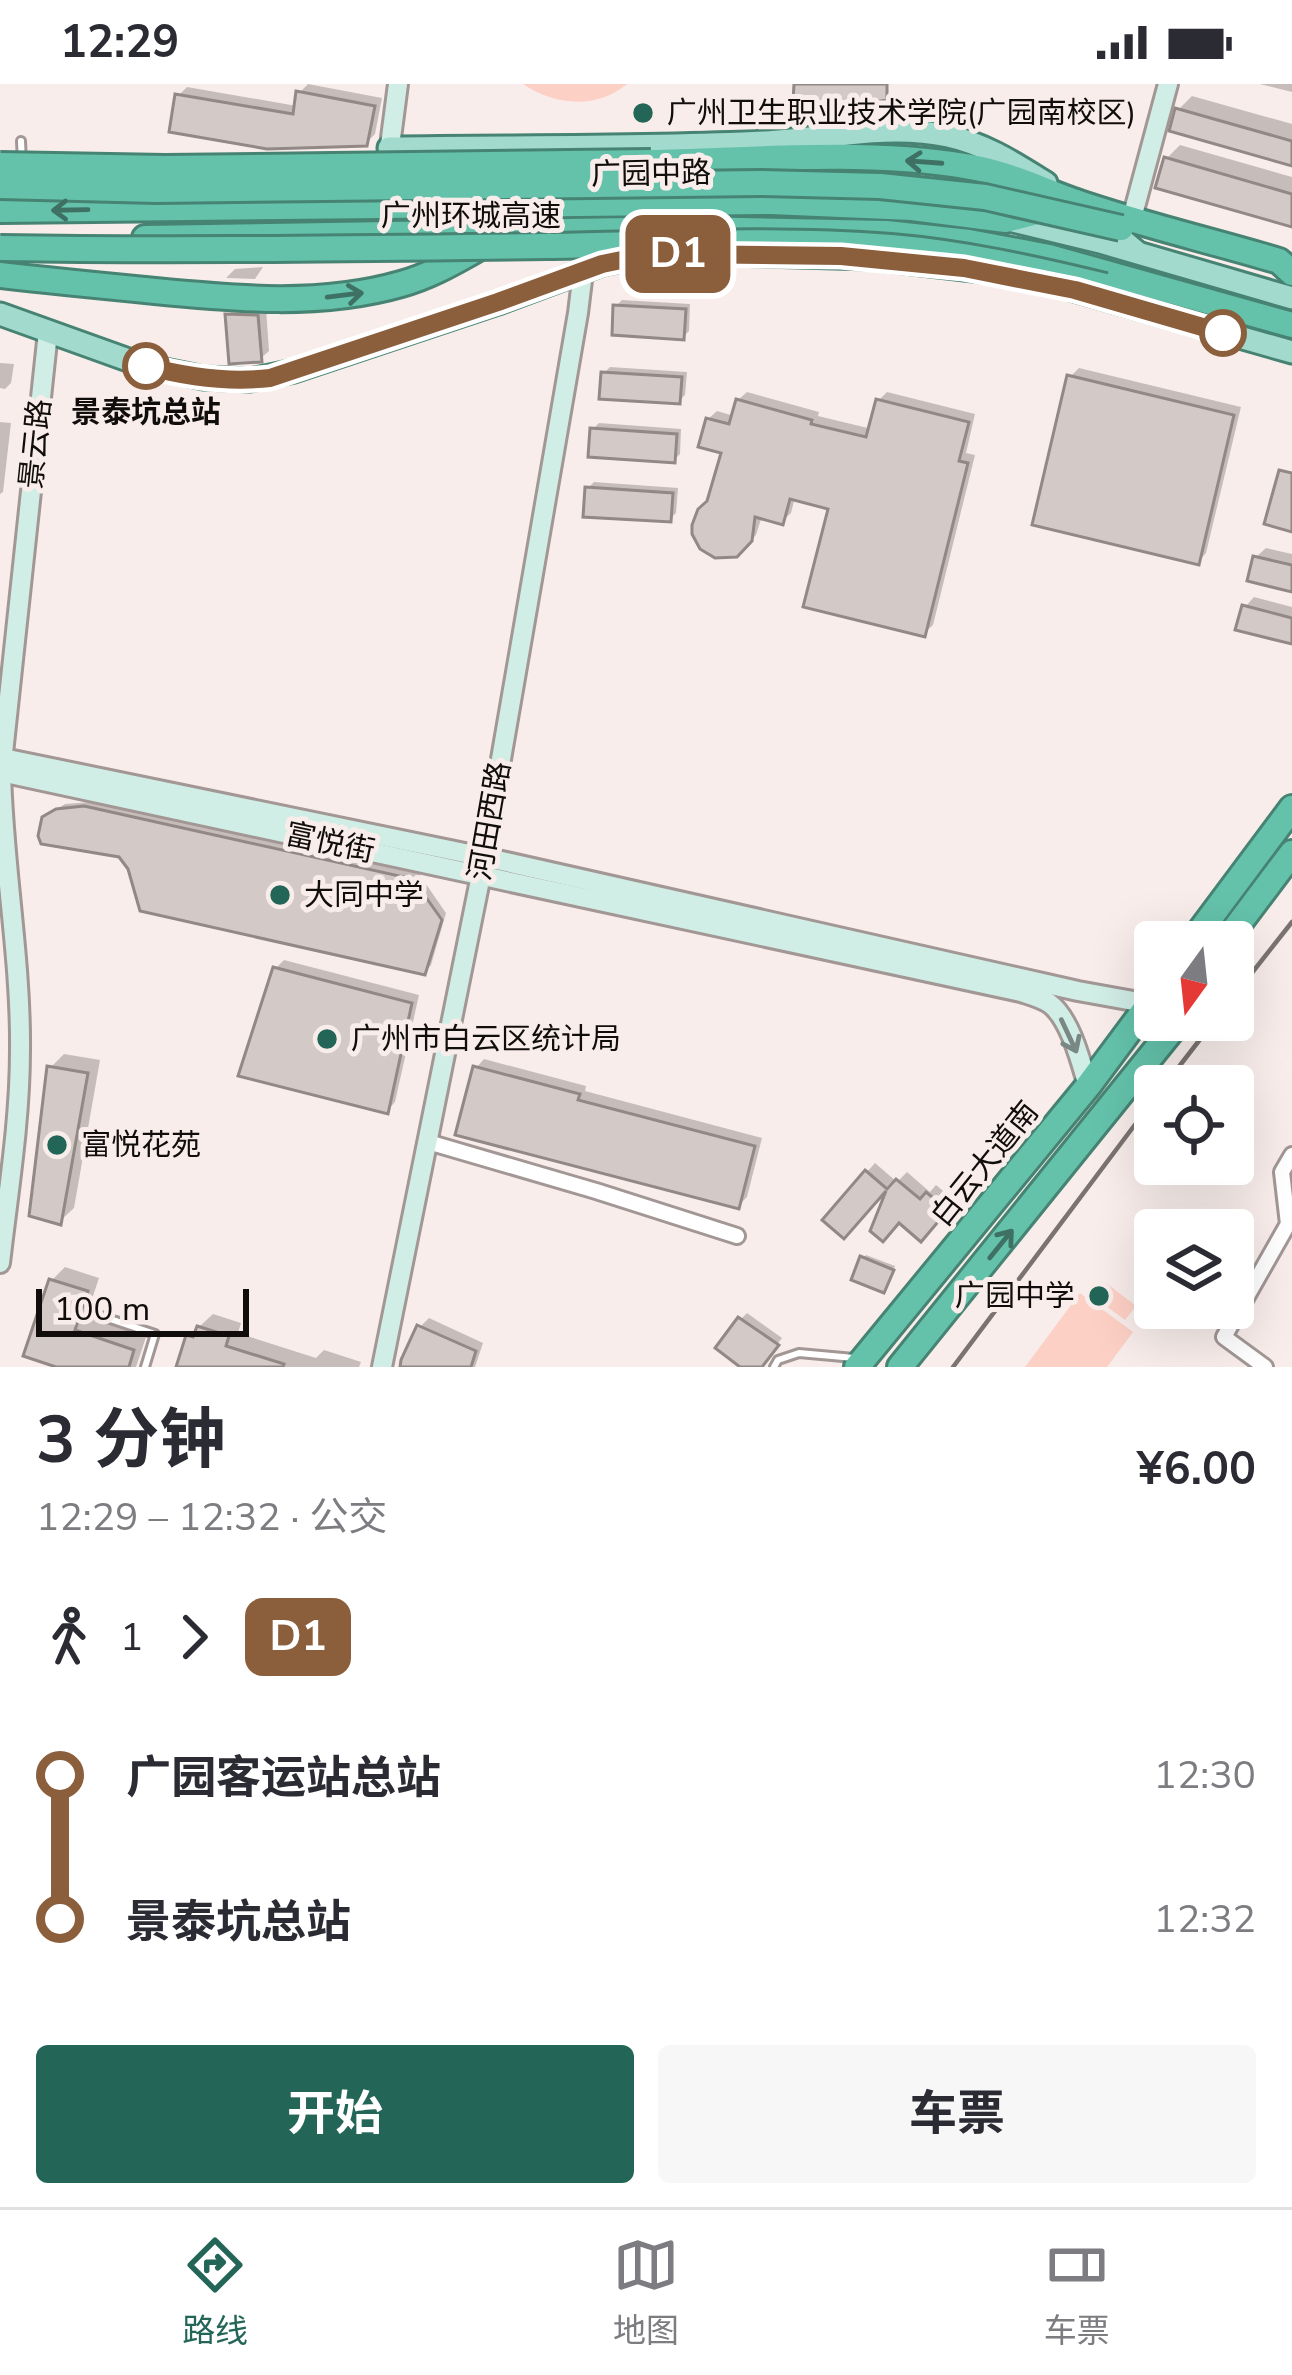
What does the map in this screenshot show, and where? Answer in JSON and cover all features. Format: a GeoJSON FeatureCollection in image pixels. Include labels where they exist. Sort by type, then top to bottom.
{"type":"FeatureCollection","features":[{"type":"Feature","properties":{"kind":"highway"},"geometry":{"type":"LineString","coordinates":[[0,165],[165,168],[833,158],[938,162],[1005,174],[1076,202],[1289,269]]}},
{"type":"Feature","properties":{"kind":"highway","name":"广州环城高速"},"geometry":{"type":"LineString","coordinates":[[7,182],[178,190],[880,186],[1033,206],[1289,269]]}},
{"type":"Feature","properties":{"kind":"highway"},"geometry":{"type":"LineString","coordinates":[[1006,220],[1076,202]]}},
{"type":"Feature","properties":{"kind":"highway","name":"广园中路"},"geometry":{"type":"LineString","coordinates":[[11,210],[665,203],[859,205],[1006,220]]}},
{"type":"Feature","properties":{"kind":"highway","name":"广园中路"},"geometry":{"type":"LineString","coordinates":[[60,238],[693,230],[906,234],[1049,257],[1292,325]]}},
{"type":"Feature","properties":{"kind":"highway"},"geometry":{"type":"LineString","coordinates":[[0,275],[228,298],[326,298],[405,283],[505,233]]}},
{"type":"Feature","properties":{"kind":"highway"},"geometry":{"type":"LineString","coordinates":[[0,249],[60,238]]}},
{"type":"Feature","properties":{"kind":"highway","name":"广州环城高速"},"geometry":{"type":"LineString","coordinates":[[0,249],[876,246],[1037,269],[1292,339]]}},
{"type":"Feature","properties":{"kind":"highway"},"geometry":{"type":"LineString","coordinates":[[1208,921],[1292,808]]}},
{"type":"Feature","properties":{"kind":"highway"},"geometry":{"type":"LineString","coordinates":[[1221,921],[1292,830]]}},
{"type":"Feature","properties":{"kind":"highway"},"geometry":{"type":"LineString","coordinates":[[1241,921],[1292,853]]}},
{"type":"Feature","properties":{"kind":"highway"},"geometry":{"type":"LineString","coordinates":[[1254,928],[1292,878]]}},
{"type":"Feature","properties":{"kind":"highway","name":"白云大道南"},"geometry":{"type":"LineString","coordinates":[[860,1363],[1134,1025]]}},
{"type":"Feature","properties":{"kind":"highway","name":"白云大道南"},"geometry":{"type":"LineString","coordinates":[[900,1367],[1162,1041]]}},
{"type":"Feature","properties":{"kind":"main road"},"geometry":{"type":"LineString","coordinates":[[388,148],[764,142],[925,132],[999,153],[1076,202],[1137,252]]}},
{"type":"Feature","properties":{"kind":"main road"},"geometry":{"type":"LineString","coordinates":[[7,182],[595,174],[761,177],[820,190],[859,205]]}},
{"type":"Feature","properties":{"kind":"main road"},"geometry":{"type":"LineString","coordinates":[[595,174],[665,203]]}},
{"type":"Feature","properties":{"kind":"main road","name":"广园中路"},"geometry":{"type":"LineString","coordinates":[[1006,220],[1292,298]]}},
{"type":"Feature","properties":{"kind":"main road"},"geometry":{"type":"LineString","coordinates":[[693,230],[735,254]]}},
{"type":"Feature","properties":{"kind":"main road"},"geometry":{"type":"LineString","coordinates":[[505,233],[583,272]]}},
{"type":"Feature","properties":{"kind":"main road","name":"广园中路"},"geometry":{"type":"LineString","coordinates":[[0,237],[60,238]]}},
{"type":"Feature","properties":{"kind":"main road"},"geometry":{"type":"LineString","coordinates":[[0,314],[145,366],[204,378],[250,380],[294,371],[617,259],[735,254],[870,258],[987,272],[1075,290],[1292,352]]}},
{"type":"Feature","properties":{"kind":"main road"},"geometry":{"type":"LineString","coordinates":[[987,272],[1049,257]]}},
{"type":"Feature","properties":{"kind":"street"},"geometry":{"type":"LineString","coordinates":[[386,208],[388,148],[398,84]]}},
{"type":"Feature","properties":{"kind":"street"},"geometry":{"type":"LineString","coordinates":[[1132,218],[1168,84]]}},
{"type":"Feature","properties":{"kind":"street","name":"河田西路"},"geometry":{"type":"LineString","coordinates":[[382,1367],[483,866],[583,272]]}},
{"type":"Feature","properties":{"kind":"street","name":"景云路"},"geometry":{"type":"LineString","coordinates":[[1,767],[49,332]]}},
{"type":"Feature","properties":{"kind":"street"},"geometry":{"type":"LineString","coordinates":[[0,1263],[16,1124],[1,767]]}},
{"type":"Feature","properties":{"kind":"street","name":"富悦街"},"geometry":{"type":"LineString","coordinates":[[1,767],[1078,991],[1134,998]]}},
{"type":"Feature","properties":{"kind":"street","name":"富悦街"},"geometry":{"type":"LineString","coordinates":[[483,866],[1021,992],[1058,1012],[1088,1085]]}},
{"type":"Feature","properties":{"kind":"street"},"geometry":{"type":"LineString","coordinates":[[428,1142],[737,1236]]}},
{"type":"Feature","properties":{"kind":"street"},"geometry":{"type":"LineString","coordinates":[[1265,1367],[1224,1337],[1288,1224],[1282,1172],[1292,1155]]}},
{"type":"Feature","properties":{"kind":"lane"},"geometry":{"type":"LineString","coordinates":[[11,210],[7,182],[22,141]]}},
{"type":"Feature","properties":{"kind":"lane"},"geometry":{"type":"LineString","coordinates":[[92,1313],[155,1334],[145,1367]]}},
{"type":"Feature","properties":{"kind":"lane"},"geometry":{"type":"LineString","coordinates":[[774,1367],[778,1360],[799,1353],[860,1363]]}},
{"type":"Feature","properties":{"kind":"shaded area"},"geometry":{"type":"Polygon","coordinates":[[[523,84],[627,84],[602,98],[575,102],[548,97],[523,84]]]}},
{"type":"Feature","properties":{"kind":"shaded area"},"geometry":{"type":"Polygon","coordinates":[[[1106,1283],[1134,1309],[1125,1320],[1095,1298],[1106,1283]]]}},
{"type":"Feature","properties":{"kind":"shaded area"},"geometry":{"type":"Polygon","coordinates":[[[1080,1293],[1133,1332],[1107,1367],[1025,1367],[1080,1293]]]}},
{"type":"Feature","properties":{"kind":"building"},"geometry":{"type":"Polygon","coordinates":[[[794,84],[887,84],[887,100],[813,108],[793,101],[794,84]]]}},
{"type":"Feature","properties":{"kind":"building"},"geometry":{"type":"Polygon","coordinates":[[[296,91],[375,106],[367,146],[267,149],[169,132],[175,94],[293,114],[296,91]]]}},
{"type":"Feature","properties":{"kind":"building"},"geometry":{"type":"Polygon","coordinates":[[[1175,108],[1292,141],[1292,166],[1169,131],[1175,108]]]}},
{"type":"Feature","properties":{"kind":"building"},"geometry":{"type":"Polygon","coordinates":[[[1164,157],[1292,194],[1292,227],[1155,188],[1164,157]]]}},
{"type":"Feature","properties":{"kind":"building"},"geometry":{"type":"Polygon","coordinates":[[[613,305],[686,309],[684,340],[612,335],[613,305]]]}},
{"type":"Feature","properties":{"kind":"building"},"geometry":{"type":"Polygon","coordinates":[[[225,314],[258,315],[262,362],[229,364],[225,314]]]}},
{"type":"Feature","properties":{"kind":"building"},"geometry":{"type":"Polygon","coordinates":[[[601,372],[682,377],[680,404],[599,399],[601,372]]]}},
{"type":"Feature","properties":{"kind":"building"},"geometry":{"type":"Polygon","coordinates":[[[1067,375],[1234,415],[1199,565],[1032,525],[1067,375]]]}},
{"type":"Feature","properties":{"kind":"building"},"geometry":{"type":"Polygon","coordinates":[[[736,399],[866,437],[876,399],[969,422],[959,461],[968,463],[925,637],[803,607],[828,509],[790,499],[783,525],[755,517],[752,541],[737,557],[715,558],[700,549],[692,525],[707,501],[721,453],[698,447],[706,418],[729,424],[736,399]]]}},
{"type":"Feature","properties":{"kind":"building"},"geometry":{"type":"Polygon","coordinates":[[[590,428],[677,434],[675,463],[588,457],[590,428]]]}},
{"type":"Feature","properties":{"kind":"building"},"geometry":{"type":"Polygon","coordinates":[[[1279,470],[1292,473],[1292,532],[1264,524],[1279,470]]]}},
{"type":"Feature","properties":{"kind":"building"},"geometry":{"type":"Polygon","coordinates":[[[585,487],[673,493],[671,522],[583,517],[585,487]]]}},
{"type":"Feature","properties":{"kind":"building"},"geometry":{"type":"Polygon","coordinates":[[[1253,556],[1292,565],[1292,592],[1247,581],[1253,556]]]}},
{"type":"Feature","properties":{"kind":"building"},"geometry":{"type":"Polygon","coordinates":[[[1242,605],[1292,618],[1292,644],[1235,630],[1242,605]]]}},
{"type":"Feature","properties":{"kind":"building","name":"大同中学"},"geometry":{"type":"Polygon","coordinates":[[[84,806],[413,879],[442,920],[425,975],[140,911],[128,869],[119,857],[41,844],[42,817],[56,809],[84,806]]]}},
{"type":"Feature","properties":{"kind":"building","name":"广州市白云区统计局"},"geometry":{"type":"Polygon","coordinates":[[[273,967],[412,1003],[388,1114],[238,1076],[273,967]]]}},
{"type":"Feature","properties":{"kind":"building","name":"富悦花苑"},"geometry":{"type":"Polygon","coordinates":[[[47,1066],[88,1073],[61,1225],[29,1216],[47,1066]]]}},
{"type":"Feature","properties":{"kind":"building"},"geometry":{"type":"Polygon","coordinates":[[[473,1066],[580,1094],[578,1100],[755,1146],[739,1209],[455,1135],[473,1066]]]}},
{"type":"Feature","properties":{"kind":"building"},"geometry":{"type":"Polygon","coordinates":[[[865,1170],[887,1189],[896,1179],[920,1199],[926,1192],[948,1210],[921,1242],[899,1223],[883,1242],[870,1231],[886,1191],[844,1239],[822,1220],[865,1170]]]}},
{"type":"Feature","properties":{"kind":"building"},"geometry":{"type":"Polygon","coordinates":[[[860,1256],[894,1270],[884,1293],[851,1280],[860,1256]]]}},
{"type":"Feature","properties":{"kind":"building"},"geometry":{"type":"Polygon","coordinates":[[[49,1279],[88,1291],[75,1330],[134,1350],[129,1367],[56,1367],[23,1356],[49,1279]]]}},
{"type":"Feature","properties":{"kind":"building"},"geometry":{"type":"Polygon","coordinates":[[[738,1317],[779,1345],[762,1367],[740,1367],[715,1348],[738,1317]]]}},
{"type":"Feature","properties":{"kind":"building"},"geometry":{"type":"Polygon","coordinates":[[[417,1325],[476,1351],[471,1367],[400,1367],[417,1325]]]}},
{"type":"Feature","properties":{"kind":"building"},"geometry":{"type":"Polygon","coordinates":[[[197,1326],[229,1336],[226,1346],[283,1367],[176,1367],[186,1335],[193,1337],[197,1326]]]}},
{"type":"Feature","properties":{"kind":"railway"},"geometry":{"type":"LineString","coordinates":[[1254,970],[1292,922]]}},
{"type":"Feature","properties":{"kind":"railway"},"geometry":{"type":"LineString","coordinates":[[1180,1065],[1199,1041]]}},
{"type":"Feature","properties":{"kind":"railway"},"geometry":{"type":"LineString","coordinates":[[953,1367],[1134,1126]]}},
{"type":"Feature","properties":{"kind":"bus line","name":"D1"},"geometry":{"type":"LineString","coordinates":[[146,366],[204,378],[270,378],[617,259],[670,254],[841,256],[964,268],[1075,290],[1223,333]]}},
{"type":"Feature","properties":{"kind":"place","name":"广州卫生职业技术学院(广园南校区)"},"geometry":{"type":"Point","coordinates":[643,113]}},
{"type":"Feature","properties":{"kind":"place","name":"景泰坑总站"},"geometry":{"type":"Point","coordinates":[146,366]}},
{"type":"Feature","properties":{"kind":"place","name":"大同中学"},"geometry":{"type":"Point","coordinates":[280,895]}},
{"type":"Feature","properties":{"kind":"place","name":"广州市白云区统计局"},"geometry":{"type":"Point","coordinates":[327,1039]}},
{"type":"Feature","properties":{"kind":"place","name":"富悦花苑"},"geometry":{"type":"Point","coordinates":[57,1145]}},
{"type":"Feature","properties":{"kind":"place","name":"广园中学"},"geometry":{"type":"Point","coordinates":[1099,1296]}}]}
